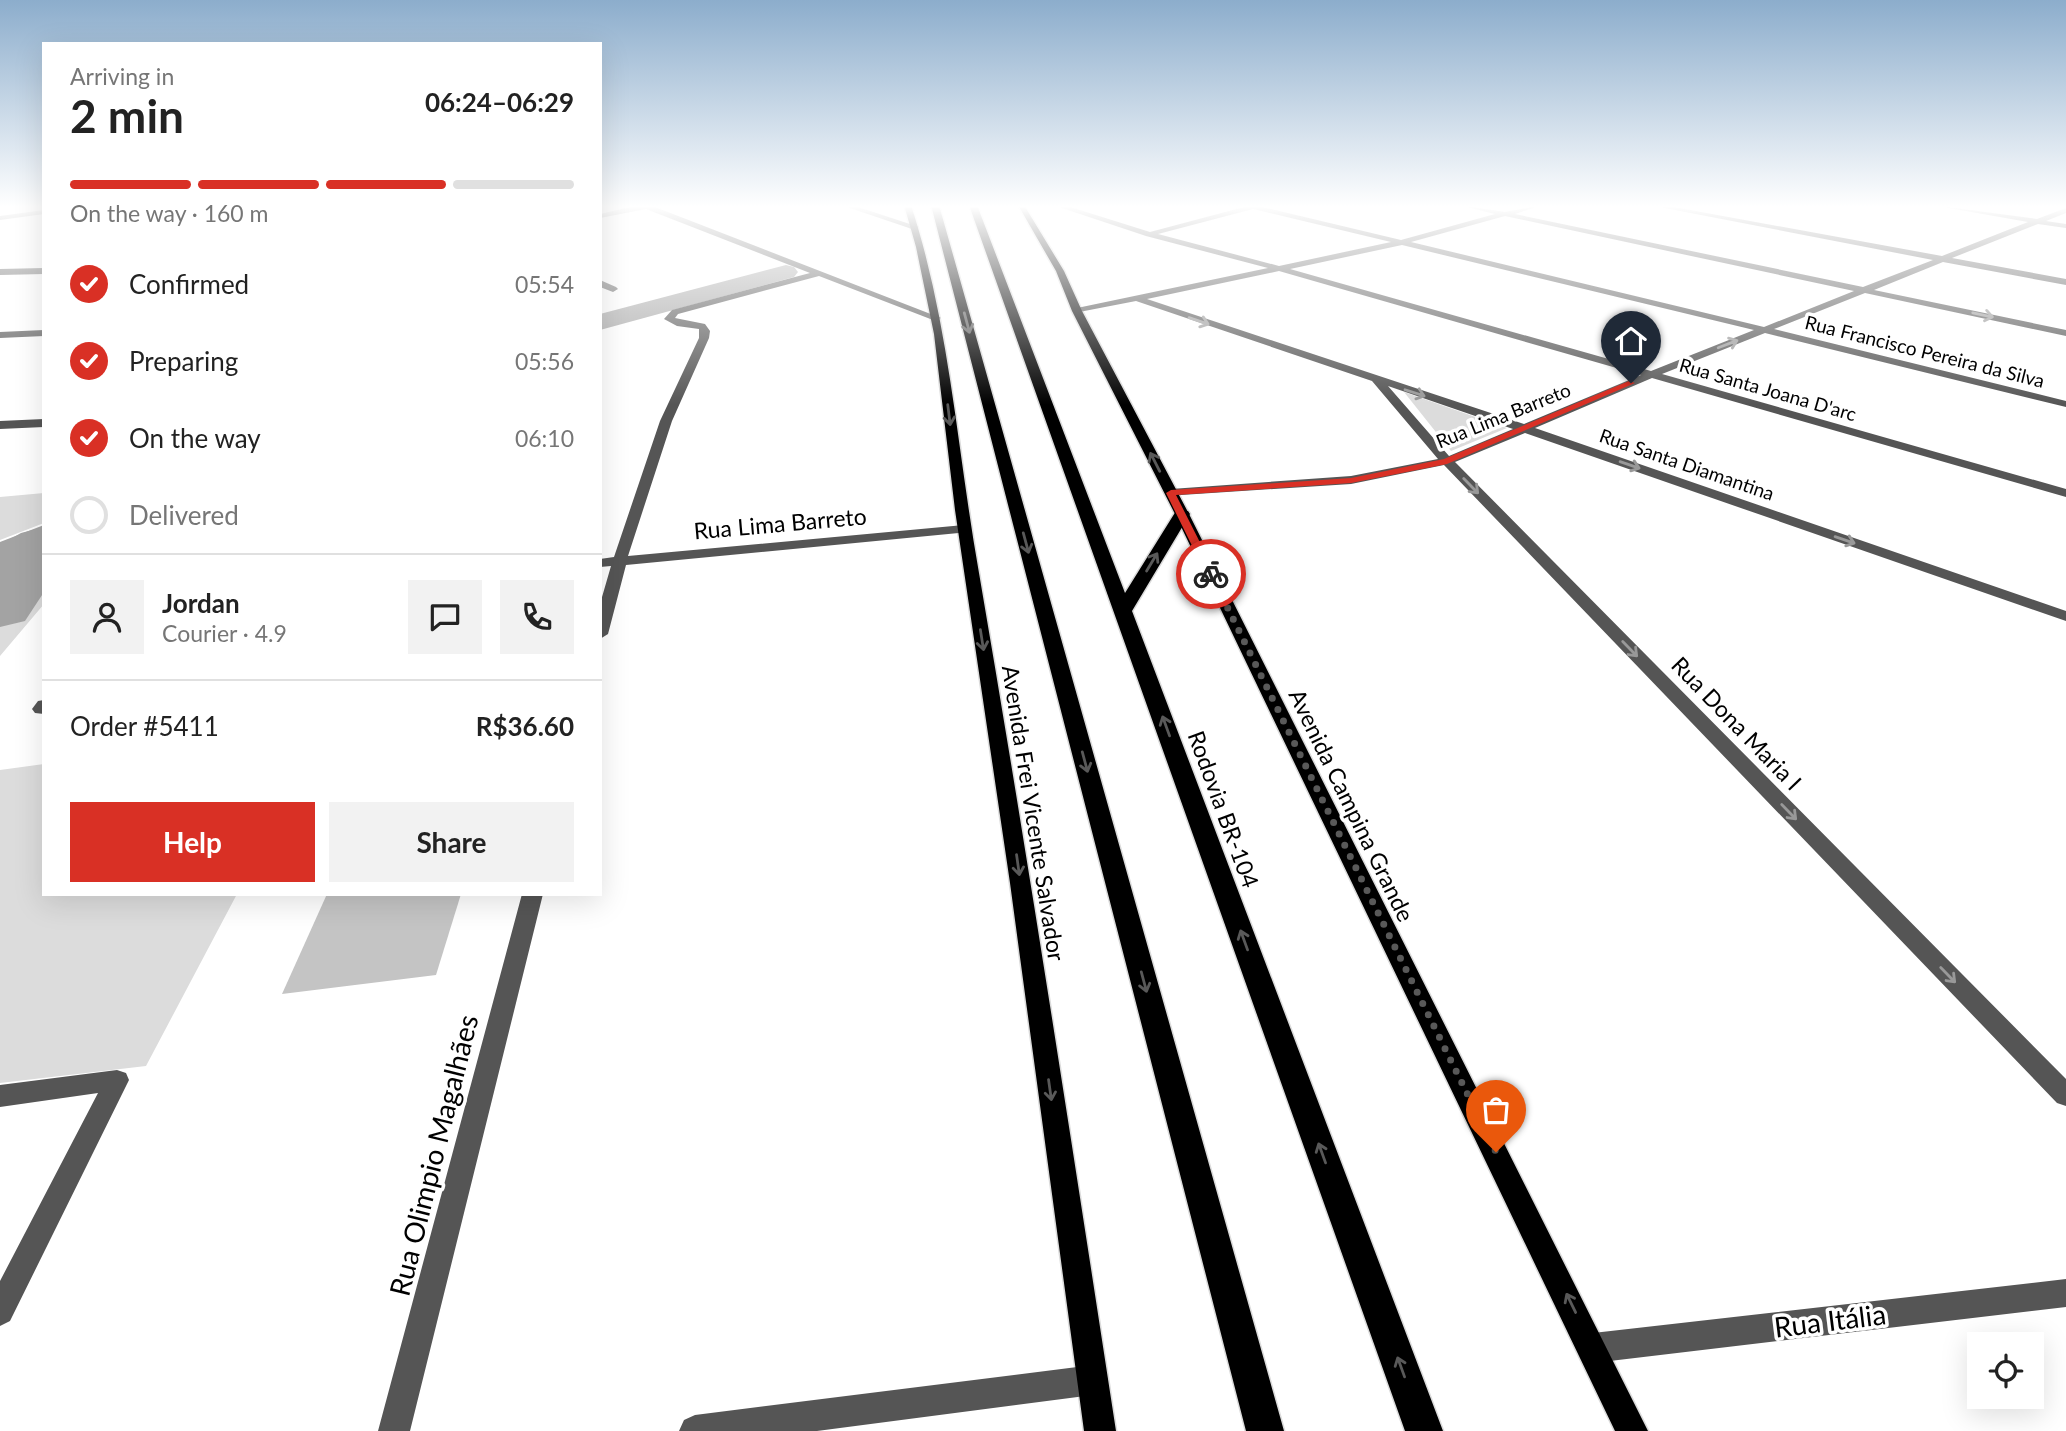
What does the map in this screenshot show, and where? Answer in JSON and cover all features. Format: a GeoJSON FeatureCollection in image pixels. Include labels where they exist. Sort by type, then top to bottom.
{"type":"FeatureCollection","features":[{"type":"Feature","properties":{"kind":"highway"},"geometry":{"type":"LineString","coordinates":[[952,272],[1265,1431]]}},
{"type":"Feature","properties":{"kind":"highway","name":"Rodovia BR-104"},"geometry":{"type":"LineString","coordinates":[[998,272],[1424,1431]]}},
{"type":"Feature","properties":{"kind":"highway"},"geometry":{"type":"LineString","coordinates":[[1123,610],[1182,514]]}},
{"type":"Feature","properties":{"kind":"main road","name":"Avenida Frei Vicente Salvador"},"geometry":{"type":"LineString","coordinates":[[925,272],[936,318],[964,529],[1006,782],[1100,1431]]}},
{"type":"Feature","properties":{"kind":"main road","name":"Avenida Campina Grande"},"geometry":{"type":"LineString","coordinates":[[1060,272],[1077,311],[1182,514],[1632,1431]]}},
{"type":"Feature","properties":{"kind":"street"},"geometry":{"type":"LineString","coordinates":[[816,272],[936,318]]}},
{"type":"Feature","properties":{"kind":"street"},"geometry":{"type":"LineString","coordinates":[[1077,311],[1253,272]]}},
{"type":"Feature","properties":{"kind":"street","name":"Rua Santa Joana D'arc"},"geometry":{"type":"LineString","coordinates":[[1292,272],[2066,493]]}},
{"type":"Feature","properties":{"kind":"street","name":"Rua Francisco Pereira da Silva"},"geometry":{"type":"LineString","coordinates":[[1521,272],[1766,329],[2066,404]]}},
{"type":"Feature","properties":{"kind":"street"},"geometry":{"type":"LineString","coordinates":[[1783,272],[2066,333]]}},
{"type":"Feature","properties":{"kind":"street","name":"Rua Lima Barreto"},"geometry":{"type":"LineString","coordinates":[[1171,493],[1351,480],[1447,461],[1653,374],[1911,272]]}},
{"type":"Feature","properties":{"kind":"street"},"geometry":{"type":"LineString","coordinates":[[2012,272],[2066,282]]}},
{"type":"Feature","properties":{"kind":"street"},"geometry":{"type":"LineString","coordinates":[[602,626],[619,561],[656,447],[704,338],[705,331],[702,327],[680,324],[669,318],[675,312],[819,273]]}},
{"type":"Feature","properties":{"kind":"street"},"geometry":{"type":"LineString","coordinates":[[602,284],[613,289]]}},
{"type":"Feature","properties":{"kind":"street","name":"Rua Santa Diamantina"},"geometry":{"type":"LineString","coordinates":[[1135,298],[1523,428],[2066,616]]}},
{"type":"Feature","properties":{"kind":"street"},"geometry":{"type":"LineString","coordinates":[[0,335],[42,333]]}},
{"type":"Feature","properties":{"kind":"street","name":"Rua Dona Maria I"},"geometry":{"type":"LineString","coordinates":[[1377,381],[1447,461],[2066,1095]]}},
{"type":"Feature","properties":{"kind":"street"},"geometry":{"type":"LineString","coordinates":[[0,425],[42,422]]}},
{"type":"Feature","properties":{"kind":"street","name":"Rua Lima Barreto"},"geometry":{"type":"LineString","coordinates":[[602,563],[964,529]]}},
{"type":"Feature","properties":{"kind":"street","name":"Rua Olimpio Magalhães"},"geometry":{"type":"LineString","coordinates":[[394,1431],[532,896]]}},
{"type":"Feature","properties":{"kind":"street"},"geometry":{"type":"LineString","coordinates":[[0,1096],[117,1080],[0,1311]]}},
{"type":"Feature","properties":{"kind":"street","name":"Rua Itália"},"geometry":{"type":"LineString","coordinates":[[1593,1348],[2066,1293]]}},
{"type":"Feature","properties":{"kind":"street"},"geometry":{"type":"LineString","coordinates":[[695,1431],[1093,1380]]}},
{"type":"Feature","properties":{"kind":"shaded area"},"geometry":{"type":"Polygon","coordinates":[[[1404,392],[1507,428],[1451,451],[1404,392]]]}},
{"type":"Feature","properties":{"kind":"shaded area"},"geometry":{"type":"Polygon","coordinates":[[[42,493],[42,524],[0,540],[0,497],[42,493]]]}},
{"type":"Feature","properties":{"kind":"shaded area"},"geometry":{"type":"Polygon","coordinates":[[[42,526],[42,552],[0,573],[0,542],[42,526]]]}},
{"type":"Feature","properties":{"kind":"shaded area"},"geometry":{"type":"Polygon","coordinates":[[[42,588],[42,606],[0,656],[0,592],[42,588]]]}},
{"type":"Feature","properties":{"kind":"shaded area"},"geometry":{"type":"Polygon","coordinates":[[[42,764],[42,896],[236,896],[146,1066],[0,1083],[0,770],[42,764]]]}},
{"type":"Feature","properties":{"kind":"building"},"geometry":{"type":"Polygon","coordinates":[[[326,896],[460,896],[436,975],[282,994],[326,896]]]}},
{"type":"Feature","properties":{"kind":"waterway"},"geometry":{"type":"LineString","coordinates":[[602,321],[786,272]]}},
{"type":"Feature","properties":{"kind":"waterway"},"geometry":{"type":"LineString","coordinates":[[0,606],[12,588],[25,557],[42,548]]}},
{"type":"Feature","properties":{"kind":"way so far"},"geometry":{"type":"LineString","coordinates":[[1211,574],[1496,1152]]}},
{"type":"Feature","properties":{"kind":"route"},"geometry":{"type":"LineString","coordinates":[[1211,574],[1171,493],[1351,480],[1447,461],[1631,383]]}}]}
